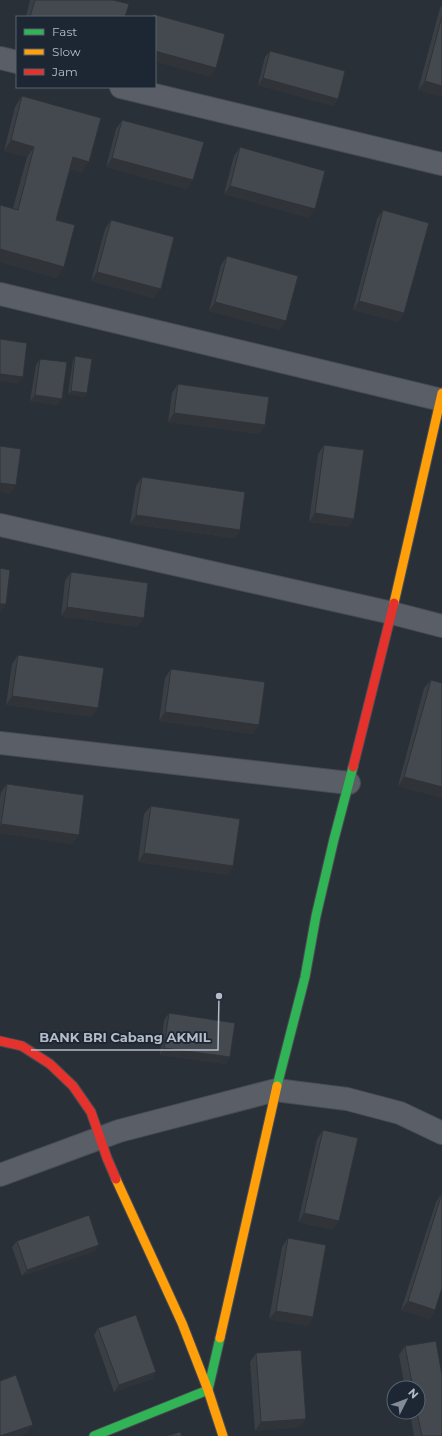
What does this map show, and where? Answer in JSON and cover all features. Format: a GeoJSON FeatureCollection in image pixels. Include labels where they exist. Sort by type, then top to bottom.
{"type":"FeatureCollection","features":[{"type":"Feature","properties":{"kind":"street"},"geometry":{"type":"LineString","coordinates":[[0,58],[16,62]]}},
{"type":"Feature","properties":{"kind":"street"},"geometry":{"type":"LineString","coordinates":[[124,88],[442,164]]}},
{"type":"Feature","properties":{"kind":"street"},"geometry":{"type":"LineString","coordinates":[[0,294],[442,397],[392,613],[334,839],[316,916],[305,976],[276,1090],[208,1390]]}},
{"type":"Feature","properties":{"kind":"street"},"geometry":{"type":"LineString","coordinates":[[0,525],[392,613],[442,626]]}},
{"type":"Feature","properties":{"kind":"street"},"geometry":{"type":"LineString","coordinates":[[0,743],[349,783]]}},
{"type":"Feature","properties":{"kind":"street"},"geometry":{"type":"LineString","coordinates":[[0,1041],[22,1046],[50,1064],[73,1086],[91,1112],[107,1158],[182,1324],[208,1390],[223,1436]]}},
{"type":"Feature","properties":{"kind":"street"},"geometry":{"type":"LineString","coordinates":[[0,1175],[119,1131],[276,1090],[347,1099],[400,1113],[442,1133]]}},
{"type":"Feature","properties":{"kind":"street"},"geometry":{"type":"LineString","coordinates":[[94,1436],[208,1390]]}},
{"type":"Feature","properties":{"kind":"building"},"geometry":{"type":"Polygon","coordinates":[[[35,0],[113,0],[129,4],[125,16],[30,16],[35,0]]]}},
{"type":"Feature","properties":{"kind":"building"},"geometry":{"type":"Polygon","coordinates":[[[153,14],[225,34],[216,68],[156,51],[156,16],[152,16],[153,14]]]}},
{"type":"Feature","properties":{"kind":"building"},"geometry":{"type":"Polygon","coordinates":[[[442,16],[442,86],[425,81],[442,16]]]}},
{"type":"Feature","properties":{"kind":"building"},"geometry":{"type":"Polygon","coordinates":[[[270,51],[345,71],[338,99],[263,78],[270,51]]]}},
{"type":"Feature","properties":{"kind":"building"},"geometry":{"type":"Polygon","coordinates":[[[22,96],[101,118],[89,162],[73,157],[56,220],[75,225],[64,267],[0,249],[0,205],[18,210],[34,147],[11,140],[22,96]]]}},
{"type":"Feature","properties":{"kind":"building"},"geometry":{"type":"Polygon","coordinates":[[[122,120],[204,142],[193,180],[112,158],[122,120]]]}},
{"type":"Feature","properties":{"kind":"building"},"geometry":{"type":"Polygon","coordinates":[[[240,147],[325,171],[315,209],[230,186],[240,147]]]}},
{"type":"Feature","properties":{"kind":"building"},"geometry":{"type":"Polygon","coordinates":[[[383,210],[429,223],[404,313],[359,301],[383,210]]]}},
{"type":"Feature","properties":{"kind":"building"},"geometry":{"type":"Polygon","coordinates":[[[111,220],[174,237],[161,289],[97,272],[111,220]]]}},
{"type":"Feature","properties":{"kind":"building"},"geometry":{"type":"Polygon","coordinates":[[[227,256],[298,276],[286,321],[215,302],[227,256]]]}},
{"type":"Feature","properties":{"kind":"building"},"geometry":{"type":"Polygon","coordinates":[[[0,339],[27,343],[23,377],[0,374],[0,339]]]}},
{"type":"Feature","properties":{"kind":"building"},"geometry":{"type":"Polygon","coordinates":[[[75,356],[92,359],[87,393],[71,391],[75,356]]]}},
{"type":"Feature","properties":{"kind":"building"},"geometry":{"type":"Polygon","coordinates":[[[40,359],[67,362],[62,399],[35,395],[40,359]]]}},
{"type":"Feature","properties":{"kind":"building"},"geometry":{"type":"Polygon","coordinates":[[[178,384],[269,397],[265,425],[174,413],[178,384]]]}},
{"type":"Feature","properties":{"kind":"building"},"geometry":{"type":"Polygon","coordinates":[[[324,445],[364,450],[354,519],[315,513],[324,445]]]}},
{"type":"Feature","properties":{"kind":"building"},"geometry":{"type":"Polygon","coordinates":[[[0,446],[21,449],[16,485],[0,483],[0,446]]]}},
{"type":"Feature","properties":{"kind":"building"},"geometry":{"type":"Polygon","coordinates":[[[142,477],[245,492],[240,530],[136,515],[142,477]]]}},
{"type":"Feature","properties":{"kind":"building"},"geometry":{"type":"Polygon","coordinates":[[[0,568],[10,570],[6,604],[0,604],[0,568]]]}},
{"type":"Feature","properties":{"kind":"building"},"geometry":{"type":"Polygon","coordinates":[[[71,572],[148,583],[144,618],[67,607],[71,572]]]}},
{"type":"Feature","properties":{"kind":"building"},"geometry":{"type":"Polygon","coordinates":[[[18,655],[104,668],[98,708],[12,696],[18,655]]]}},
{"type":"Feature","properties":{"kind":"building"},"geometry":{"type":"Polygon","coordinates":[[[171,669],[265,682],[259,725],[165,712],[171,669]]]}},
{"type":"Feature","properties":{"kind":"building"},"geometry":{"type":"Polygon","coordinates":[[[431,680],[442,683],[442,787],[404,777],[431,680]]]}},
{"type":"Feature","properties":{"kind":"building"},"geometry":{"type":"Polygon","coordinates":[[[7,784],[84,795],[79,835],[1,824],[7,784]]]}},
{"type":"Feature","properties":{"kind":"building"},"geometry":{"type":"Polygon","coordinates":[[[151,806],[240,819],[233,866],[144,853],[151,806]]]}},
{"type":"Feature","properties":{"kind":"building"},"geometry":{"type":"Polygon","coordinates":[[[169,1013],[235,1023],[230,1057],[164,1048],[169,1013]]]}},
{"type":"Feature","properties":{"kind":"building"},"geometry":{"type":"Polygon","coordinates":[[[323,1130],[358,1138],[339,1221],[304,1213],[323,1130]]]}},
{"type":"Feature","properties":{"kind":"building"},"geometry":{"type":"Polygon","coordinates":[[[442,1193],[442,1288],[435,1310],[408,1301],[442,1193]]]}},
{"type":"Feature","properties":{"kind":"building"},"geometry":{"type":"Polygon","coordinates":[[[89,1215],[99,1245],[27,1270],[17,1241],[89,1215]]]}},
{"type":"Feature","properties":{"kind":"building"},"geometry":{"type":"Polygon","coordinates":[[[288,1238],[326,1245],[313,1317],[276,1311],[288,1238]]]}},
{"type":"Feature","properties":{"kind":"building"},"geometry":{"type":"Polygon","coordinates":[[[136,1315],[156,1372],[119,1385],[98,1328],[136,1315]]]}},
{"type":"Feature","properties":{"kind":"building"},"geometry":{"type":"Polygon","coordinates":[[[436,1341],[442,1375],[442,1436],[422,1436],[419,1420],[426,1420],[426,1380],[411,1380],[405,1346],[436,1341]]]}},
{"type":"Feature","properties":{"kind":"building"},"geometry":{"type":"Polygon","coordinates":[[[301,1350],[306,1419],[261,1422],[256,1353],[301,1350]]]}},
{"type":"Feature","properties":{"kind":"building"},"geometry":{"type":"Polygon","coordinates":[[[16,1375],[33,1425],[0,1436],[0,1381],[16,1375]]]}},
{"type":"Feature","properties":{"kind":"building"},"geometry":{"type":"Polygon","coordinates":[[[180,1432],[182,1436],[167,1436],[180,1432]]]}},
{"type":"Feature","properties":{"kind":"traffic: fast"},"geometry":{"type":"LineString","coordinates":[[277,1086],[305,977],[316,916],[353,767]]}},
{"type":"Feature","properties":{"kind":"traffic: fast"},"geometry":{"type":"LineString","coordinates":[[94,1436],[208,1390],[220,1338]]}},
{"type":"Feature","properties":{"kind":"traffic: slow"},"geometry":{"type":"LineString","coordinates":[[394,603],[442,393]]}},
{"type":"Feature","properties":{"kind":"traffic: slow"},"geometry":{"type":"LineString","coordinates":[[220,1338],[277,1086]]}},
{"type":"Feature","properties":{"kind":"traffic: slow"},"geometry":{"type":"LineString","coordinates":[[116,1179],[182,1323],[208,1390],[223,1436]]}},
{"type":"Feature","properties":{"kind":"traffic: jam"},"geometry":{"type":"LineString","coordinates":[[353,767],[394,603]]}},
{"type":"Feature","properties":{"kind":"traffic: jam"},"geometry":{"type":"LineString","coordinates":[[0,1041],[22,1046],[50,1064],[73,1086],[91,1112],[116,1179]]}},
{"type":"Feature","properties":{"kind":"place","name":"BANK BRI Cabang AKMIL"},"geometry":{"type":"Point","coordinates":[219,996]}}]}
